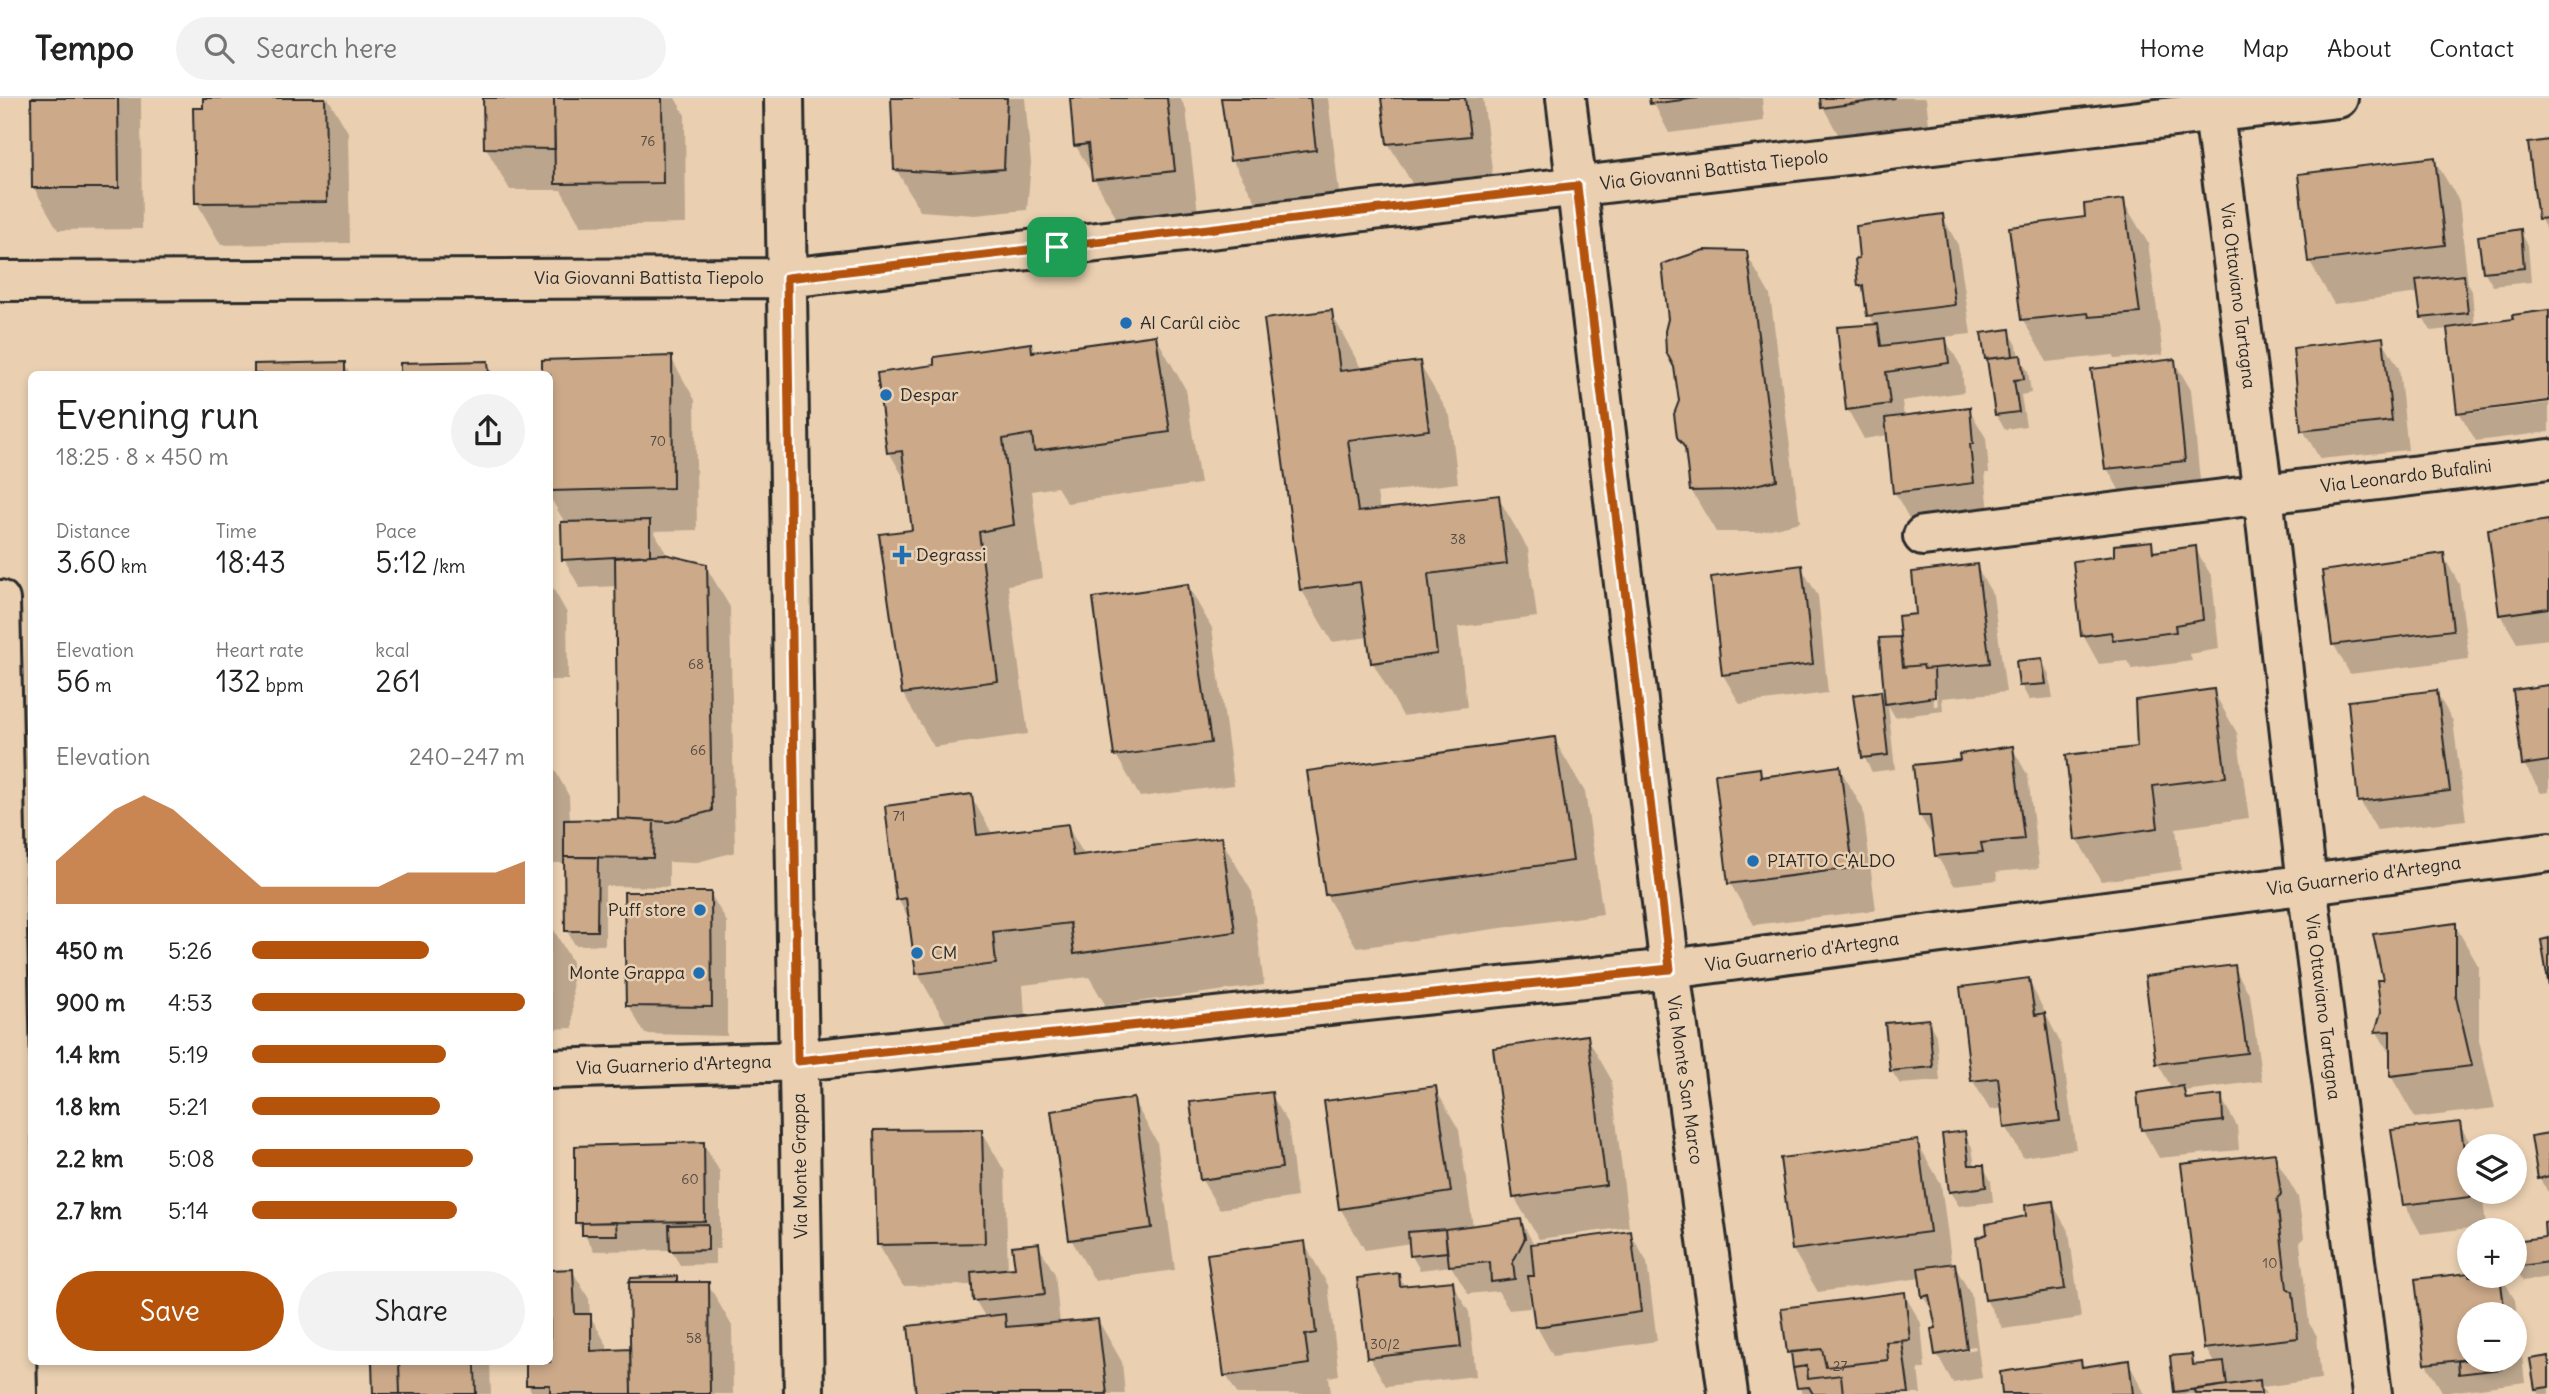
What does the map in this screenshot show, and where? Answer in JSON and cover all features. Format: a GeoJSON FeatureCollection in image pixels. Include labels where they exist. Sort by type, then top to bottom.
{"type":"FeatureCollection","features":[{"type":"Feature","properties":{"kind":"street","name":"Via Monte Grappa"},"geometry":{"type":"LineString","coordinates":[[784,98],[804,1394]]}},
{"type":"Feature","properties":{"kind":"street","name":"Via Monte San Marco"},"geometry":{"type":"LineString","coordinates":[[1566,98],[1670,969],[1728,1394]]}},
{"type":"Feature","properties":{"kind":"street","name":"Via Giovanni Battista Tiepolo"},"geometry":{"type":"LineString","coordinates":[[0,281],[787,278],[1577,186],[2213,105],[2338,98]]}},
{"type":"Feature","properties":{"kind":"street","name":"Via Ottaviano Tartagna"},"geometry":{"type":"LineString","coordinates":[[2213,105],[2372,1394]]}},
{"type":"Feature","properties":{"kind":"street","name":"Via Leonardo Bufalini"},"geometry":{"type":"LineString","coordinates":[[2263,494],[2549,459]]}},
{"type":"Feature","properties":{"kind":"street"},"geometry":{"type":"LineString","coordinates":[[1923,536],[2263,494]]}},
{"type":"Feature","properties":{"kind":"street"},"geometry":{"type":"LineString","coordinates":[[0,600],[14,1086],[17,1394]]}},
{"type":"Feature","properties":{"kind":"street","name":"Via Guarnerio d'Artegna"},"geometry":{"type":"LineString","coordinates":[[553,1069],[798,1061],[1670,969],[2549,852]]}},
{"type":"Feature","properties":{"kind":"building"},"geometry":{"type":"Polygon","coordinates":[[[31,98],[118,98],[119,188],[32,188],[31,98]]]}},
{"type":"Feature","properties":{"kind":"building"},"geometry":{"type":"Polygon","coordinates":[[[203,98],[325,98],[327,202],[195,203],[193,108],[203,108],[203,98]]]}},
{"type":"Feature","properties":{"kind":"building"},"geometry":{"type":"Polygon","coordinates":[[[483,98],[554,98],[555,149],[484,148],[483,98]]]}},
{"type":"Feature","properties":{"kind":"building"},"geometry":{"type":"Polygon","coordinates":[[[554,98],[662,98],[663,183],[555,184],[554,98]]]}},
{"type":"Feature","properties":{"kind":"building"},"geometry":{"type":"Polygon","coordinates":[[[891,98],[1007,98],[1004,169],[950,173],[894,170],[891,98]]]}},
{"type":"Feature","properties":{"kind":"building"},"geometry":{"type":"Polygon","coordinates":[[[1070,98],[1167,98],[1175,171],[1092,180],[1088,144],[1074,146],[1070,98]]]}},
{"type":"Feature","properties":{"kind":"building"},"geometry":{"type":"Polygon","coordinates":[[[1221,98],[1310,98],[1316,150],[1230,161],[1221,98]]]}},
{"type":"Feature","properties":{"kind":"building"},"geometry":{"type":"Polygon","coordinates":[[[1381,98],[1465,98],[1470,136],[1387,144],[1381,98]]]}},
{"type":"Feature","properties":{"kind":"building"},"geometry":{"type":"Polygon","coordinates":[[[1649,98],[1699,98],[1650,104],[1649,98]]]}},
{"type":"Feature","properties":{"kind":"building"},"geometry":{"type":"Polygon","coordinates":[[[1820,98],[1895,98],[1821,108],[1820,98]]]}},
{"type":"Feature","properties":{"kind":"building"},"geometry":{"type":"Polygon","coordinates":[[[2549,140],[2549,218],[2538,219],[2528,143],[2549,140]]]}},
{"type":"Feature","properties":{"kind":"building"},"geometry":{"type":"Polygon","coordinates":[[[2435,157],[2445,245],[2308,262],[2298,174],[2435,157]]]}},
{"type":"Feature","properties":{"kind":"building"},"geometry":{"type":"Polygon","coordinates":[[[2124,199],[2140,313],[2089,317],[2088,313],[2021,320],[2009,227],[2085,217],[2084,204],[2124,199]]]}},
{"type":"Feature","properties":{"kind":"building"},"geometry":{"type":"Polygon","coordinates":[[[1943,214],[1955,305],[1867,316],[1863,286],[1858,286],[1856,226],[1943,214]]]}},
{"type":"Feature","properties":{"kind":"building"},"geometry":{"type":"Polygon","coordinates":[[[2521,229],[2524,268],[2483,272],[2478,236],[2521,229]]]}},
{"type":"Feature","properties":{"kind":"building"},"geometry":{"type":"Polygon","coordinates":[[[1704,250],[1747,251],[1777,480],[1733,490],[1690,491],[1685,448],[1677,437],[1674,414],[1679,401],[1674,367],[1666,352],[1665,331],[1668,319],[1662,264],[1704,250]]]}},
{"type":"Feature","properties":{"kind":"building"},"geometry":{"type":"Polygon","coordinates":[[[2464,275],[2468,313],[2421,318],[2416,280],[2464,275]]]}},
{"type":"Feature","properties":{"kind":"building"},"geometry":{"type":"Polygon","coordinates":[[[1332,310],[1340,371],[1420,361],[1429,430],[1348,440],[1358,512],[1499,495],[1507,564],[1428,574],[1437,654],[1371,663],[1360,582],[1300,590],[1264,319],[1332,310]]]}},
{"type":"Feature","properties":{"kind":"building"},"geometry":{"type":"Polygon","coordinates":[[[2549,310],[2549,401],[2457,413],[2447,328],[2513,319],[2512,315],[2549,310]]]}},
{"type":"Feature","properties":{"kind":"building"},"geometry":{"type":"Polygon","coordinates":[[[1878,324],[1881,346],[1946,338],[1949,363],[1886,372],[1890,404],[1846,410],[1837,327],[1878,324]]]}},
{"type":"Feature","properties":{"kind":"building"},"geometry":{"type":"Polygon","coordinates":[[[2010,329],[2013,356],[1985,359],[1981,333],[2010,329]]]}},
{"type":"Feature","properties":{"kind":"building"},"geometry":{"type":"Polygon","coordinates":[[[1156,335],[1170,432],[1034,451],[1032,434],[1003,439],[1014,525],[979,532],[998,681],[902,694],[879,534],[912,530],[902,451],[887,453],[877,373],[934,365],[934,357],[1031,343],[1032,352],[1156,335]]]}},
{"type":"Feature","properties":{"kind":"building"},"geometry":{"type":"Polygon","coordinates":[[[2383,337],[2392,421],[2301,431],[2293,348],[2383,337]]]}},
{"type":"Feature","properties":{"kind":"building"},"geometry":{"type":"Polygon","coordinates":[[[2021,355],[2024,379],[2014,380],[2019,412],[1995,415],[1987,359],[2021,355]]]}},
{"type":"Feature","properties":{"kind":"building"},"geometry":{"type":"Polygon","coordinates":[[[672,356],[673,488],[553,491],[553,371],[542,371],[542,360],[672,356]]]}},
{"type":"Feature","properties":{"kind":"building"},"geometry":{"type":"Polygon","coordinates":[[[2175,359],[2185,461],[2105,469],[2091,369],[2175,359]]]}},
{"type":"Feature","properties":{"kind":"building"},"geometry":{"type":"Polygon","coordinates":[[[488,361],[489,371],[400,371],[400,363],[488,361]]]}},
{"type":"Feature","properties":{"kind":"building"},"geometry":{"type":"Polygon","coordinates":[[[345,362],[345,371],[254,371],[254,364],[345,362]]]}},
{"type":"Feature","properties":{"kind":"building"},"geometry":{"type":"Polygon","coordinates":[[[1970,407],[1974,483],[1893,493],[1885,418],[1970,407]]]}},
{"type":"Feature","properties":{"kind":"building"},"geometry":{"type":"Polygon","coordinates":[[[650,520],[650,555],[562,560],[561,522],[650,520]]]}},
{"type":"Feature","properties":{"kind":"building"},"geometry":{"type":"Polygon","coordinates":[[[2549,520],[2549,608],[2499,615],[2488,529],[2549,520]]]}},
{"type":"Feature","properties":{"kind":"building"},"geometry":{"type":"Polygon","coordinates":[[[2152,541],[2153,552],[2196,546],[2203,620],[2175,625],[2176,632],[2113,640],[2111,632],[2081,636],[2073,561],[2114,556],[2114,545],[2152,541]]]}},
{"type":"Feature","properties":{"kind":"building"},"geometry":{"type":"Polygon","coordinates":[[[2444,553],[2453,630],[2332,645],[2322,571],[2444,553]]]}},
{"type":"Feature","properties":{"kind":"building"},"geometry":{"type":"Polygon","coordinates":[[[664,554],[707,564],[712,811],[669,822],[618,819],[615,558],[664,554]]]}},
{"type":"Feature","properties":{"kind":"building"},"geometry":{"type":"Polygon","coordinates":[[[1977,564],[1990,663],[1924,669],[1923,665],[1903,667],[1898,616],[1916,614],[1912,572],[1977,564]]]}},
{"type":"Feature","properties":{"kind":"building"},"geometry":{"type":"Polygon","coordinates":[[[1802,565],[1813,664],[1722,675],[1711,577],[1802,565]]]}},
{"type":"Feature","properties":{"kind":"building"},"geometry":{"type":"Polygon","coordinates":[[[1188,584],[1211,743],[1114,756],[1093,598],[1188,584]]]}},
{"type":"Feature","properties":{"kind":"building"},"geometry":{"type":"Polygon","coordinates":[[[1900,637],[1903,667],[1923,665],[1924,669],[1934,668],[1935,697],[1885,704],[1879,638],[1900,637]]]}},
{"type":"Feature","properties":{"kind":"building"},"geometry":{"type":"Polygon","coordinates":[[[2042,658],[2046,684],[2019,686],[2016,661],[2042,658]]]}},
{"type":"Feature","properties":{"kind":"building"},"geometry":{"type":"Polygon","coordinates":[[[2549,685],[2549,761],[2522,765],[2513,690],[2549,685]]]}},
{"type":"Feature","properties":{"kind":"building"},"geometry":{"type":"Polygon","coordinates":[[[2214,689],[2226,777],[2153,786],[2158,828],[2075,840],[2066,755],[2137,747],[2135,700],[2214,689]]]}},
{"type":"Feature","properties":{"kind":"building"},"geometry":{"type":"Polygon","coordinates":[[[2437,690],[2450,791],[2358,802],[2348,701],[2437,690]]]}},
{"type":"Feature","properties":{"kind":"building"},"geometry":{"type":"Polygon","coordinates":[[[1881,691],[1888,755],[1862,758],[1853,695],[1881,691]]]}},
{"type":"Feature","properties":{"kind":"building"},"geometry":{"type":"Polygon","coordinates":[[[1555,737],[1573,861],[1325,895],[1307,771],[1555,737]]]}},
{"type":"Feature","properties":{"kind":"building"},"geometry":{"type":"Polygon","coordinates":[[[2013,746],[2024,839],[1981,843],[1983,852],[1935,856],[1930,816],[1919,816],[1913,765],[1960,760],[1959,754],[2013,746]]]}},
{"type":"Feature","properties":{"kind":"building"},"geometry":{"type":"Polygon","coordinates":[[[1840,766],[1853,868],[1728,884],[1715,774],[1760,768],[1761,777],[1840,766]]]}},
{"type":"Feature","properties":{"kind":"building"},"geometry":{"type":"Polygon","coordinates":[[[972,794],[977,835],[1068,824],[1073,856],[1222,837],[1235,932],[1074,954],[1070,923],[993,932],[996,964],[916,974],[906,898],[896,900],[885,806],[972,794]]]}},
{"type":"Feature","properties":{"kind":"building"},"geometry":{"type":"Polygon","coordinates":[[[564,820],[654,821],[653,858],[564,857],[564,820]]]}},
{"type":"Feature","properties":{"kind":"building"},"geometry":{"type":"Polygon","coordinates":[[[564,857],[598,857],[597,931],[565,931],[564,857]]]}},
{"type":"Feature","properties":{"kind":"building"},"geometry":{"type":"Polygon","coordinates":[[[624,892],[711,892],[712,1007],[626,1006],[624,892]]]}},
{"type":"Feature","properties":{"kind":"building"},"geometry":{"type":"Polygon","coordinates":[[[2456,923],[2456,997],[2472,1066],[2390,1076],[2390,1031],[2375,1032],[2381,1012],[2377,980],[2383,980],[2373,934],[2456,923]]]}},
{"type":"Feature","properties":{"kind":"building"},"geometry":{"type":"Polygon","coordinates":[[[2549,938],[2549,987],[2541,940],[2549,938]]]}},
{"type":"Feature","properties":{"kind":"building"},"geometry":{"type":"Polygon","coordinates":[[[2235,965],[2247,1053],[2156,1064],[2145,976],[2235,965]]]}},
{"type":"Feature","properties":{"kind":"building"},"geometry":{"type":"Polygon","coordinates":[[[2029,978],[2035,1015],[2045,1013],[2060,1121],[2004,1128],[1998,1078],[1971,1081],[1960,987],[2029,978]]]}},
{"type":"Feature","properties":{"kind":"building"},"geometry":{"type":"Polygon","coordinates":[[[1929,1019],[1933,1067],[1890,1071],[1885,1023],[1929,1019]]]}},
{"type":"Feature","properties":{"kind":"building"},"geometry":{"type":"Polygon","coordinates":[[[1588,1035],[1606,1185],[1513,1198],[1493,1048],[1588,1035]]]}},
{"type":"Feature","properties":{"kind":"building"},"geometry":{"type":"Polygon","coordinates":[[[1436,1086],[1451,1192],[1339,1209],[1324,1101],[1436,1086]]]}},
{"type":"Feature","properties":{"kind":"building"},"geometry":{"type":"Polygon","coordinates":[[[2183,1086],[2186,1099],[2222,1095],[2223,1121],[2141,1130],[2137,1093],[2183,1086]]]}},
{"type":"Feature","properties":{"kind":"building"},"geometry":{"type":"Polygon","coordinates":[[[1272,1092],[1282,1168],[1200,1180],[1190,1102],[1272,1092]]]}},
{"type":"Feature","properties":{"kind":"building"},"geometry":{"type":"Polygon","coordinates":[[[1134,1098],[1152,1228],[1069,1240],[1051,1111],[1134,1098]]]}},
{"type":"Feature","properties":{"kind":"building"},"geometry":{"type":"Polygon","coordinates":[[[2460,1122],[2462,1134],[2457,1134],[2457,1199],[2403,1205],[2391,1130],[2460,1122]]]}},
{"type":"Feature","properties":{"kind":"building"},"geometry":{"type":"Polygon","coordinates":[[[982,1129],[985,1243],[877,1245],[874,1130],[982,1129]]]}},
{"type":"Feature","properties":{"kind":"building"},"geometry":{"type":"Polygon","coordinates":[[[1965,1131],[1969,1165],[1984,1165],[1986,1187],[1949,1192],[1942,1134],[1965,1131]]]}},
{"type":"Feature","properties":{"kind":"building"},"geometry":{"type":"Polygon","coordinates":[[[2549,1133],[2549,1176],[2538,1179],[2531,1136],[2549,1133]]]}},
{"type":"Feature","properties":{"kind":"building"},"geometry":{"type":"Polygon","coordinates":[[[1918,1140],[1930,1232],[1792,1250],[1780,1158],[1918,1140]]]}},
{"type":"Feature","properties":{"kind":"building"},"geometry":{"type":"Polygon","coordinates":[[[704,1142],[705,1221],[575,1223],[575,1146],[704,1142]]]}},
{"type":"Feature","properties":{"kind":"building"},"geometry":{"type":"Polygon","coordinates":[[[2275,1153],[2281,1194],[2277,1200],[2287,1288],[2293,1292],[2298,1338],[2204,1349],[2181,1164],[2275,1153]]]}},
{"type":"Feature","properties":{"kind":"building"},"geometry":{"type":"Polygon","coordinates":[[[2053,1201],[2065,1289],[1985,1300],[1976,1238],[1987,1234],[1986,1224],[2026,1216],[2025,1205],[2053,1201]]]}},
{"type":"Feature","properties":{"kind":"building"},"geometry":{"type":"Polygon","coordinates":[[[1521,1219],[1525,1238],[1513,1262],[1515,1279],[1491,1282],[1490,1262],[1449,1266],[1445,1229],[1521,1219]]]}},
{"type":"Feature","properties":{"kind":"building"},"geometry":{"type":"Polygon","coordinates":[[[2549,1221],[2548,1262],[2527,1265],[2527,1239],[2545,1237],[2544,1222],[2549,1221]]]}},
{"type":"Feature","properties":{"kind":"building"},"geometry":{"type":"Polygon","coordinates":[[[616,1222],[617,1235],[582,1235],[582,1223],[616,1222]]]}},
{"type":"Feature","properties":{"kind":"building"},"geometry":{"type":"Polygon","coordinates":[[[708,1224],[708,1250],[670,1251],[669,1225],[708,1224]]]}},
{"type":"Feature","properties":{"kind":"building"},"geometry":{"type":"Polygon","coordinates":[[[1445,1229],[1447,1252],[1410,1256],[1408,1232],[1445,1229]]]}},
{"type":"Feature","properties":{"kind":"building"},"geometry":{"type":"Polygon","coordinates":[[[1631,1231],[1641,1312],[1535,1327],[1528,1276],[1534,1276],[1531,1244],[1631,1231]]]}},
{"type":"Feature","properties":{"kind":"building"},"geometry":{"type":"Polygon","coordinates":[[[1305,1241],[1316,1333],[1305,1335],[1309,1364],[1224,1376],[1207,1254],[1305,1241]]]}},
{"type":"Feature","properties":{"kind":"building"},"geometry":{"type":"Polygon","coordinates":[[[1039,1243],[1045,1294],[973,1301],[971,1272],[1015,1268],[1012,1246],[1039,1243]]]}},
{"type":"Feature","properties":{"kind":"building"},"geometry":{"type":"Polygon","coordinates":[[[1955,1263],[1967,1349],[1935,1355],[1931,1329],[1936,1328],[1929,1295],[1922,1297],[1918,1268],[1955,1263]]]}},
{"type":"Feature","properties":{"kind":"building"},"geometry":{"type":"Polygon","coordinates":[[[573,1269],[575,1314],[591,1314],[591,1351],[630,1349],[631,1394],[550,1394],[550,1385],[526,1385],[526,1365],[553,1365],[553,1270],[573,1269]]]}},
{"type":"Feature","properties":{"kind":"building"},"geometry":{"type":"Polygon","coordinates":[[[1399,1273],[1400,1286],[1453,1281],[1461,1347],[1367,1358],[1357,1278],[1399,1273]]]}},
{"type":"Feature","properties":{"kind":"building"},"geometry":{"type":"Polygon","coordinates":[[[2457,1274],[2457,1288],[2502,1288],[2503,1302],[2457,1302],[2457,1360],[2425,1364],[2415,1279],[2457,1274]]]}},
{"type":"Feature","properties":{"kind":"building"},"geometry":{"type":"Polygon","coordinates":[[[677,1276],[677,1282],[629,1282],[631,1278],[677,1276]]]}},
{"type":"Feature","properties":{"kind":"building"},"geometry":{"type":"Polygon","coordinates":[[[629,1282],[709,1282],[710,1394],[631,1394],[629,1282]]]}},
{"type":"Feature","properties":{"kind":"building"},"geometry":{"type":"Polygon","coordinates":[[[1905,1292],[1910,1340],[1886,1342],[1888,1360],[1826,1367],[1822,1349],[1787,1353],[1781,1308],[1905,1292]]]}},
{"type":"Feature","properties":{"kind":"building"},"geometry":{"type":"Polygon","coordinates":[[[1005,1314],[1006,1327],[1098,1319],[1107,1394],[916,1394],[908,1326],[1005,1314]]]}},
{"type":"Feature","properties":{"kind":"building"},"geometry":{"type":"Polygon","coordinates":[[[1902,1341],[1909,1393],[1843,1394],[1841,1375],[1808,1379],[1807,1366],[1793,1368],[1791,1352],[1822,1349],[1826,1367],[1888,1360],[1886,1342],[1902,1341]]]}},
{"type":"Feature","properties":{"kind":"building"},"geometry":{"type":"Polygon","coordinates":[[[2192,1354],[2193,1365],[2224,1362],[2227,1385],[2174,1392],[2170,1356],[2192,1354]]]}},
{"type":"Feature","properties":{"kind":"building"},"geometry":{"type":"Polygon","coordinates":[[[2549,1356],[2549,1387],[2535,1389],[2530,1359],[2549,1356]]]}},
{"type":"Feature","properties":{"kind":"building"},"geometry":{"type":"Polygon","coordinates":[[[2081,1360],[2082,1367],[2129,1360],[2133,1394],[2002,1394],[2000,1372],[2081,1360]]]}},
{"type":"Feature","properties":{"kind":"building"},"geometry":{"type":"Polygon","coordinates":[[[372,1365],[399,1365],[400,1394],[373,1394],[372,1365]]]}},
{"type":"Feature","properties":{"kind":"building"},"geometry":{"type":"Polygon","coordinates":[[[399,1365],[475,1365],[476,1394],[400,1394],[399,1365]]]}},
{"type":"Feature","properties":{"kind":"building"},"geometry":{"type":"Polygon","coordinates":[[[1807,1366],[1808,1379],[1841,1375],[1843,1394],[1813,1394],[1809,1387],[1797,1388],[1793,1368],[1807,1366]]]}},
{"type":"Feature","properties":{"kind":"building"},"geometry":{"type":"Polygon","coordinates":[[[2260,1380],[2261,1394],[2196,1394],[2195,1390],[2260,1380]]]}},
{"type":"Feature","properties":{"kind":"place","name":"Al Carûl ciòc"},"geometry":{"type":"Point","coordinates":[1126,323]}},
{"type":"Feature","properties":{"kind":"place","name":"Despar"},"geometry":{"type":"Point","coordinates":[886,395]}},
{"type":"Feature","properties":{"kind":"place","name":"Degrassi"},"geometry":{"type":"Point","coordinates":[902,555]}},
{"type":"Feature","properties":{"kind":"place","name":"PIATTO C'ALDO"},"geometry":{"type":"Point","coordinates":[1753,861]}},
{"type":"Feature","properties":{"kind":"place","name":"Puff store"},"geometry":{"type":"Point","coordinates":[700,910]}},
{"type":"Feature","properties":{"kind":"place","name":"CM"},"geometry":{"type":"Point","coordinates":[917,953]}},
{"type":"Feature","properties":{"kind":"place","name":"Monte Grappa"},"geometry":{"type":"Point","coordinates":[699,973]}},
{"type":"Feature","properties":{"kind":"route"},"geometry":{"type":"LineString","coordinates":[[1577,186],[1670,969],[798,1061],[787,278],[1057,247],[1577,186]]}}]}
